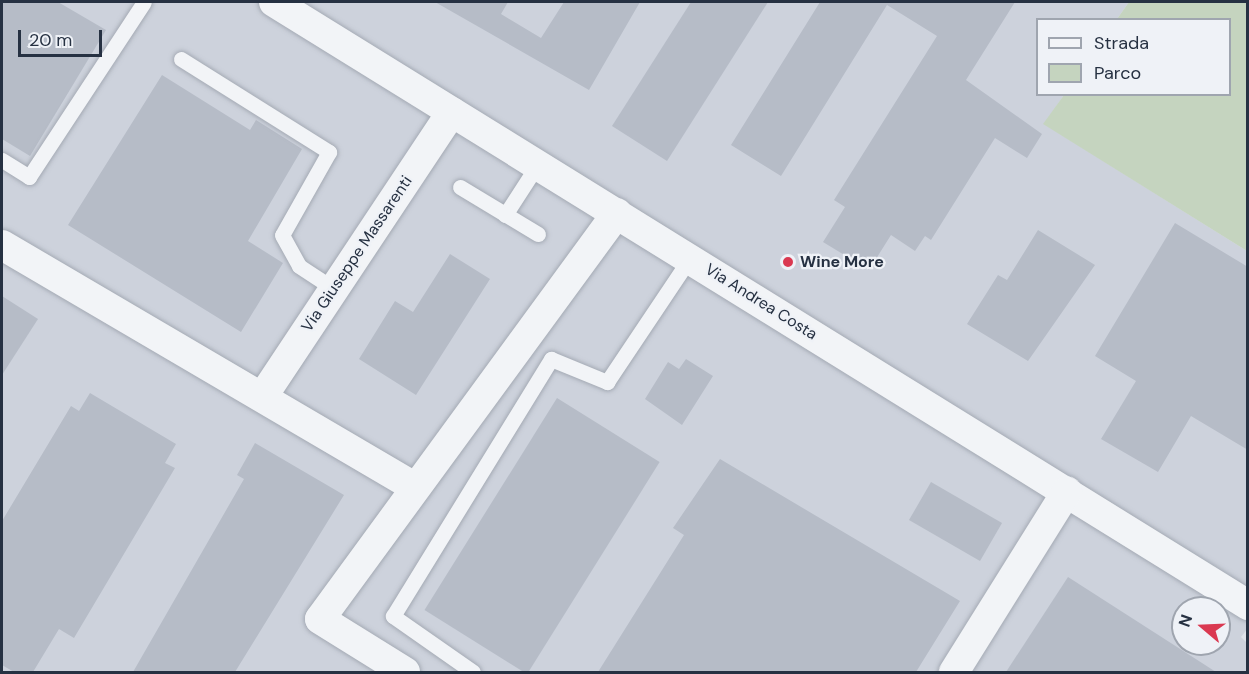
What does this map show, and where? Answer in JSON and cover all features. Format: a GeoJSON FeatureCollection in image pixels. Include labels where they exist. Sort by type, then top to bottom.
{"type":"FeatureCollection","features":[{"type":"Feature","properties":{"kind":"street","name":"Via Andrea Costa"},"geometry":{"type":"LineString","coordinates":[[274,2],[1248,605]]}},
{"type":"Feature","properties":{"kind":"street","name":"Via Giuseppe Massarenti"},"geometry":{"type":"LineString","coordinates":[[262,396],[452,112]]}},
{"type":"Feature","properties":{"kind":"street"},"geometry":{"type":"LineString","coordinates":[[405,672],[320,619],[617,213]]}},
{"type":"Feature","properties":{"kind":"street"},"geometry":{"type":"LineString","coordinates":[[2,245],[415,487]]}},
{"type":"Feature","properties":{"kind":"street"},"geometry":{"type":"LineString","coordinates":[[954,672],[1067,491]]}},
{"type":"Feature","properties":{"kind":"lane"},"geometry":{"type":"LineString","coordinates":[[2,160],[28,177],[144,2]]}},
{"type":"Feature","properties":{"kind":"lane"},"geometry":{"type":"LineString","coordinates":[[181,59],[329,152],[282,235],[299,266],[334,289]]}},
{"type":"Feature","properties":{"kind":"lane"},"geometry":{"type":"LineString","coordinates":[[505,214],[538,164]]}},
{"type":"Feature","properties":{"kind":"lane"},"geometry":{"type":"LineString","coordinates":[[460,187],[538,234]]}},
{"type":"Feature","properties":{"kind":"lane"},"geometry":{"type":"LineString","coordinates":[[473,672],[393,616],[551,358],[607,382],[690,258]]}},
{"type":"Feature","properties":{"kind":"shaded area"},"geometry":{"type":"Polygon","coordinates":[[[2,2],[1129,2],[1118,18],[1036,18],[1036,96],[1063,96],[1044,124],[1247,251],[1248,628],[1241,637],[1247,643],[1247,672],[2,672],[2,2]]]}},
{"type":"Feature","properties":{"kind":"green space"},"geometry":{"type":"Polygon","coordinates":[[[1129,2],[1247,2],[1247,251],[1043,124],[1063,96],[1231,96],[1231,18],[1118,18],[1129,2]]]}},
{"type":"Feature","properties":{"kind":"building"},"geometry":{"type":"Polygon","coordinates":[[[2,2],[58,2],[106,30],[30,156],[2,139],[2,2]]]}},
{"type":"Feature","properties":{"kind":"building"},"geometry":{"type":"Polygon","coordinates":[[[435,2],[508,2],[501,14],[541,38],[564,2],[640,2],[589,90],[435,2]]]}},
{"type":"Feature","properties":{"kind":"building"},"geometry":{"type":"Polygon","coordinates":[[[691,2],[768,2],[667,161],[612,126],[691,2]]]}},
{"type":"Feature","properties":{"kind":"building"},"geometry":{"type":"Polygon","coordinates":[[[820,2],[1015,2],[966,80],[1042,134],[1027,158],[995,138],[931,240],[925,236],[915,251],[891,235],[869,270],[823,242],[845,207],[834,200],[937,36],[887,5],[781,176],[731,145],[820,2]]]}},
{"type":"Feature","properties":{"kind":"building"},"geometry":{"type":"Polygon","coordinates":[[[162,75],[250,130],[256,120],[302,149],[248,241],[283,263],[241,332],[68,225],[162,75]]]}},
{"type":"Feature","properties":{"kind":"building"},"geometry":{"type":"Polygon","coordinates":[[[1175,223],[1248,267],[1248,450],[1191,416],[1158,472],[1101,439],[1136,381],[1095,356],[1175,223]]]}},
{"type":"Feature","properties":{"kind":"building"},"geometry":{"type":"Polygon","coordinates":[[[1038,230],[1095,265],[1028,361],[967,324],[998,275],[1007,280],[1038,230]]]}},
{"type":"Feature","properties":{"kind":"building"},"geometry":{"type":"Polygon","coordinates":[[[450,254],[490,279],[416,395],[359,359],[395,301],[413,312],[450,254]]]}},
{"type":"Feature","properties":{"kind":"building"},"geometry":{"type":"Polygon","coordinates":[[[2,296],[38,319],[2,375],[2,296]]]}},
{"type":"Feature","properties":{"kind":"building"},"geometry":{"type":"Polygon","coordinates":[[[686,359],[713,376],[682,425],[645,399],[668,362],[679,369],[686,359]]]}},
{"type":"Feature","properties":{"kind":"building"},"geometry":{"type":"Polygon","coordinates":[[[90,393],[176,444],[165,463],[175,468],[74,638],[59,629],[33,672],[14,672],[2,665],[2,521],[71,406],[79,411],[90,393]]]}},
{"type":"Feature","properties":{"kind":"building"},"geometry":{"type":"Polygon","coordinates":[[[557,398],[660,462],[528,672],[524,672],[425,610],[557,398]]]}},
{"type":"Feature","properties":{"kind":"building"},"geometry":{"type":"Polygon","coordinates":[[[255,443],[344,495],[235,672],[133,672],[244,479],[237,475],[255,443]]]}},
{"type":"Feature","properties":{"kind":"building"},"geometry":{"type":"Polygon","coordinates":[[[720,459],[960,601],[916,672],[598,672],[684,535],[673,528],[720,459]]]}},
{"type":"Feature","properties":{"kind":"building"},"geometry":{"type":"Polygon","coordinates":[[[931,482],[1002,523],[980,561],[909,520],[931,482]]]}},
{"type":"Feature","properties":{"kind":"building"},"geometry":{"type":"Polygon","coordinates":[[[1068,577],[1171,643],[1171,656],[1191,656],[1216,672],[1006,672],[1068,577]]]}},
{"type":"Feature","properties":{"kind":"place","name":"Wine More"},"geometry":{"type":"Point","coordinates":[788,262]}}]}
